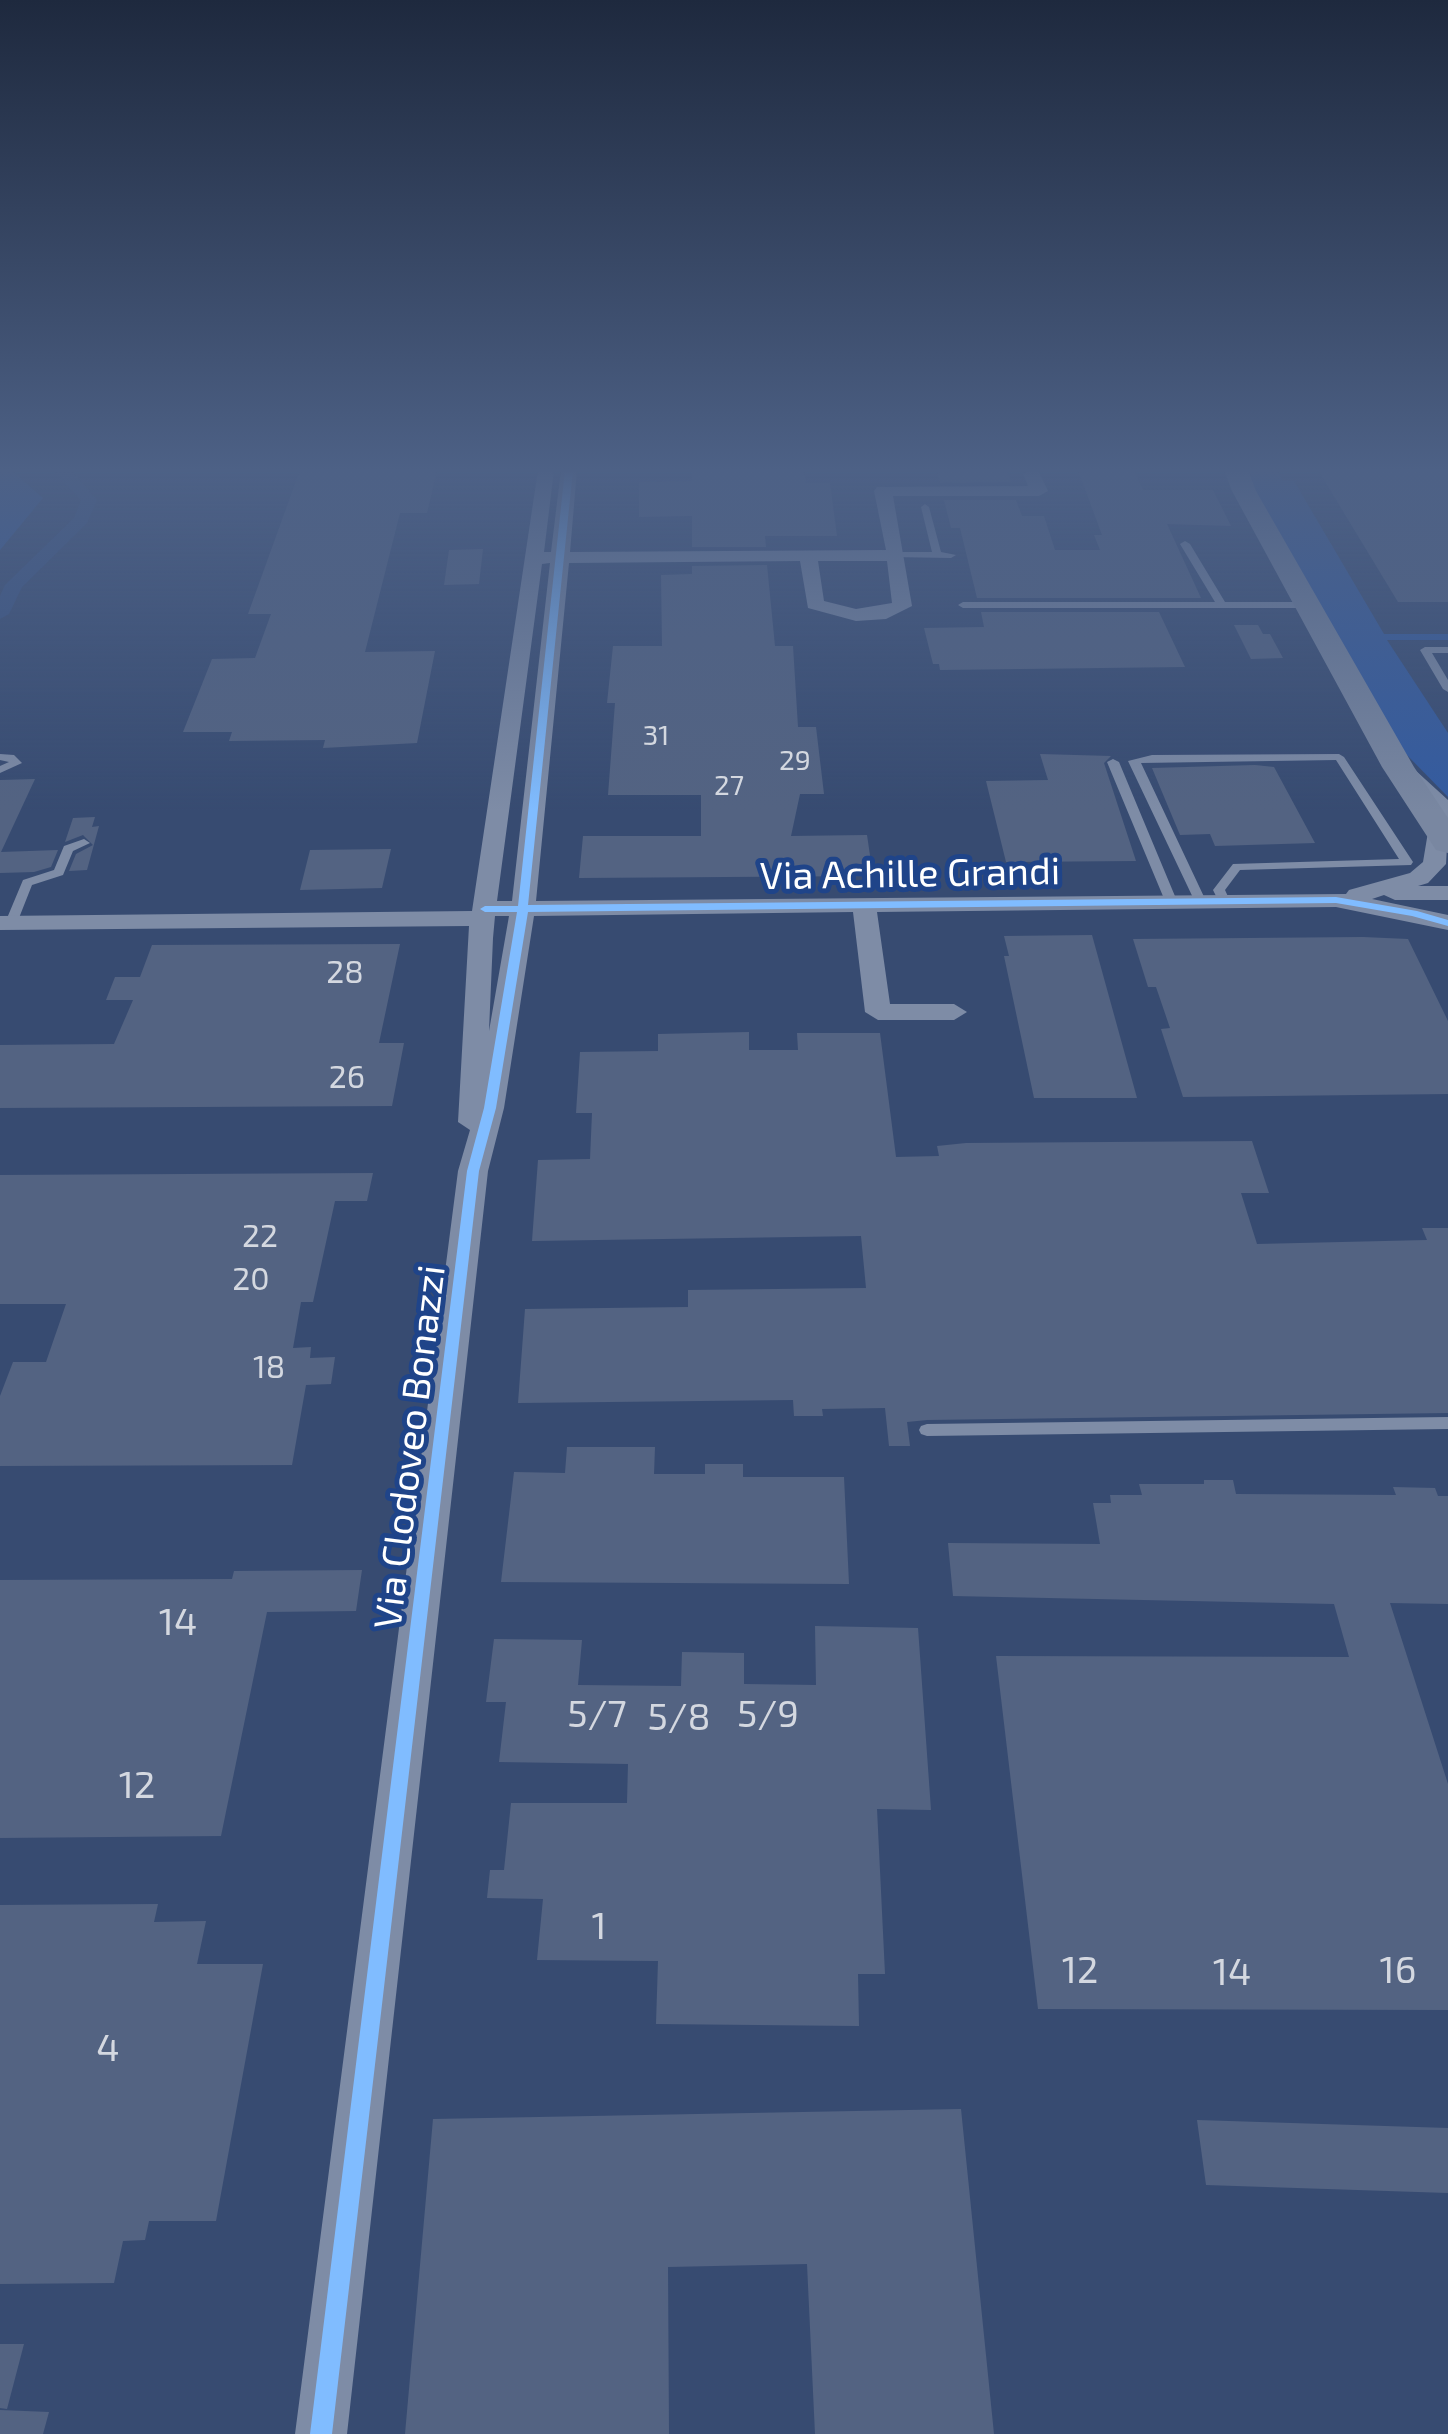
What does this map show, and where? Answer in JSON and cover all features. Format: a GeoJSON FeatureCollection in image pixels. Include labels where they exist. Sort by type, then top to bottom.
{"type":"FeatureCollection","features":[{"type":"Feature","properties":{"kind":"main road"},"geometry":{"type":"LineString","coordinates":[[1296,584],[1398,766],[1446,829]]}},
{"type":"Feature","properties":{"kind":"street","name":"Via Clodoveo Bonazzi"},"geometry":{"type":"LineString","coordinates":[[474,1171],[471,1108],[484,914],[529,584]]}},
{"type":"Feature","properties":{"kind":"street","name":"Via Clodoveo Bonazzi"},"geometry":{"type":"LineString","coordinates":[[321,2434],[474,1171],[490,1108],[523,909],[555,584]]}},
{"type":"Feature","properties":{"kind":"street"},"geometry":{"type":"LineString","coordinates":[[811,584],[814,604],[856,615],[902,606],[899,584]]}},
{"type":"Feature","properties":{"kind":"street","name":"Via Achille Grandi"},"geometry":{"type":"LineString","coordinates":[[1370,899],[1419,878],[1434,864],[1446,829]]}},
{"type":"Feature","properties":{"kind":"street","name":"Via Achille Grandi"},"geometry":{"type":"LineString","coordinates":[[484,914],[523,909],[1336,900],[1448,893]]}},
{"type":"Feature","properties":{"kind":"street","name":"Via Achille Grandi"},"geometry":{"type":"LineString","coordinates":[[1370,899],[1448,904]]}},
{"type":"Feature","properties":{"kind":"street","name":"Via Achille Grandi"},"geometry":{"type":"LineString","coordinates":[[1370,899],[1448,923]]}},
{"type":"Feature","properties":{"kind":"street"},"geometry":{"type":"LineString","coordinates":[[864,905],[878,1012],[954,1012]]}},
{"type":"Feature","properties":{"kind":"street"},"geometry":{"type":"LineString","coordinates":[[5,923],[484,914]]}},
{"type":"Feature","properties":{"kind":"lane"},"geometry":{"type":"LineString","coordinates":[[1209,584],[1222,606]]}},
{"type":"Feature","properties":{"kind":"lane"},"geometry":{"type":"LineString","coordinates":[[963,605],[1308,606]]}},
{"type":"Feature","properties":{"kind":"lane"},"geometry":{"type":"LineString","coordinates":[[1448,650],[1425,650],[1448,689]]}},
{"type":"Feature","properties":{"kind":"lane"},"geometry":{"type":"LineString","coordinates":[[0,757],[14,759],[16,763],[0,770]]}},
{"type":"Feature","properties":{"kind":"lane"},"geometry":{"type":"LineString","coordinates":[[1339,758],[1407,862],[1236,867],[1212,901],[1134,761],[1339,758]]}},
{"type":"Feature","properties":{"kind":"lane"},"geometry":{"type":"LineString","coordinates":[[1113,762],[1171,902]]}},
{"type":"Feature","properties":{"kind":"lane"},"geometry":{"type":"LineString","coordinates":[[5,923],[27,883],[59,872],[68,849],[84,843]]}},
{"type":"Feature","properties":{"kind":"lane"},"geometry":{"type":"LineString","coordinates":[[927,1430],[1448,1423]]}},
{"type":"Feature","properties":{"kind":"shaded area"},"geometry":{"type":"Polygon","coordinates":[[[1307,584],[1354,584],[1384,634],[1448,634],[1448,640],[1387,640],[1448,733],[1448,797],[1404,752],[1307,584]]]}},
{"type":"Feature","properties":{"kind":"building"},"geometry":{"type":"Polygon","coordinates":[[[259,584],[382,584],[365,652],[435,651],[417,743],[323,748],[325,740],[229,741],[232,732],[183,732],[212,659],[255,658],[271,614],[248,614],[259,584]]]}},
{"type":"Feature","properties":{"kind":"building"},"geometry":{"type":"Polygon","coordinates":[[[661,584],[769,584],[775,646],[793,646],[798,727],[816,727],[824,794],[800,794],[791,836],[867,835],[873,876],[579,878],[583,836],[701,836],[701,795],[608,795],[615,703],[607,703],[613,646],[662,646],[661,584]]]}},
{"type":"Feature","properties":{"kind":"building"},"geometry":{"type":"Polygon","coordinates":[[[973,584],[1194,584],[1201,598],[977,598],[973,584]]]}},
{"type":"Feature","properties":{"kind":"building"},"geometry":{"type":"Polygon","coordinates":[[[1387,584],[1448,584],[1448,602],[1398,602],[1387,584]]]}},
{"type":"Feature","properties":{"kind":"building"},"geometry":{"type":"Polygon","coordinates":[[[981,612],[1159,612],[1185,667],[940,670],[939,664],[933,664],[924,628],[984,627],[981,612]]]}},
{"type":"Feature","properties":{"kind":"building"},"geometry":{"type":"Polygon","coordinates":[[[1234,625],[1258,625],[1263,634],[1270,634],[1283,658],[1251,659],[1234,625]]]}},
{"type":"Feature","properties":{"kind":"building"},"geometry":{"type":"Polygon","coordinates":[[[1040,754],[1111,756],[1104,763],[1136,861],[1006,862],[986,781],[1048,780],[1040,754]]]}},
{"type":"Feature","properties":{"kind":"building"},"geometry":{"type":"Polygon","coordinates":[[[1274,767],[1315,843],[1215,846],[1210,834],[1180,835],[1152,768],[1274,767]]]}},
{"type":"Feature","properties":{"kind":"building"},"geometry":{"type":"Polygon","coordinates":[[[35,779],[1,852],[58,850],[51,867],[0,873],[0,780],[35,779]]]}},
{"type":"Feature","properties":{"kind":"building"},"geometry":{"type":"Polygon","coordinates":[[[95,817],[92,827],[99,826],[87,870],[69,871],[76,854],[93,845],[83,835],[65,842],[73,818],[95,817]]]}},
{"type":"Feature","properties":{"kind":"building"},"geometry":{"type":"Polygon","coordinates":[[[391,849],[382,888],[300,890],[310,850],[391,849]]]}},
{"type":"Feature","properties":{"kind":"building"},"geometry":{"type":"Polygon","coordinates":[[[1092,935],[1137,1098],[1034,1098],[1004,956],[1009,956],[1004,936],[1092,935]]]}},
{"type":"Feature","properties":{"kind":"building"},"geometry":{"type":"Polygon","coordinates":[[[1133,939],[1408,939],[1448,1021],[1448,1094],[1183,1097],[1161,1029],[1170,1028],[1156,987],[1148,987],[1133,939]]]}},
{"type":"Feature","properties":{"kind":"building"},"geometry":{"type":"Polygon","coordinates":[[[400,944],[379,1043],[404,1043],[392,1106],[0,1108],[0,1045],[114,1044],[133,1000],[106,1000],[115,977],[140,977],[152,945],[400,944]]]}},
{"type":"Feature","properties":{"kind":"building"},"geometry":{"type":"Polygon","coordinates":[[[749,1032],[749,1050],[798,1050],[797,1033],[880,1033],[896,1157],[939,1156],[937,1146],[966,1143],[1252,1141],[1269,1193],[1241,1193],[1257,1244],[1427,1240],[1422,1228],[1448,1228],[1448,1413],[927,1420],[907,1422],[910,1446],[889,1446],[885,1408],[822,1409],[823,1416],[794,1416],[793,1400],[518,1403],[525,1309],[688,1307],[688,1290],[866,1288],[861,1236],[532,1241],[538,1160],[590,1159],[592,1113],[576,1113],[580,1052],[658,1051],[658,1034],[749,1032]]]}},
{"type":"Feature","properties":{"kind":"building"},"geometry":{"type":"Polygon","coordinates":[[[373,1173],[367,1201],[335,1201],[313,1302],[301,1302],[293,1348],[311,1347],[310,1358],[335,1357],[331,1384],[306,1385],[292,1465],[0,1466],[0,1396],[13,1362],[46,1362],[66,1304],[0,1304],[0,1175],[373,1173]]]}},
{"type":"Feature","properties":{"kind":"building"},"geometry":{"type":"Polygon","coordinates":[[[567,1447],[655,1447],[654,1474],[705,1474],[705,1464],[743,1464],[743,1477],[844,1477],[849,1584],[501,1582],[514,1472],[565,1473],[567,1447]]]}},
{"type":"Feature","properties":{"kind":"building"},"geometry":{"type":"Polygon","coordinates":[[[1204,1480],[1233,1480],[1236,1494],[1396,1495],[1393,1487],[1435,1488],[1438,1496],[1448,1496],[1448,1604],[1390,1603],[1448,1784],[1448,2010],[1038,2009],[996,1656],[1349,1657],[1334,1604],[953,1596],[948,1543],[1100,1544],[1093,1503],[1111,1503],[1110,1495],[1142,1495],[1139,1484],[1204,1484],[1204,1480]]]}},
{"type":"Feature","properties":{"kind":"building"},"geometry":{"type":"Polygon","coordinates":[[[362,1570],[356,1611],[267,1612],[221,1836],[0,1838],[0,1580],[232,1579],[234,1571],[362,1570]]]}},
{"type":"Feature","properties":{"kind":"building"},"geometry":{"type":"Polygon","coordinates":[[[815,1626],[918,1628],[931,1810],[877,1809],[885,1974],[858,1974],[859,2026],[656,2024],[658,1961],[537,1960],[543,1899],[487,1898],[490,1870],[504,1870],[511,1803],[627,1803],[628,1764],[499,1762],[506,1702],[486,1702],[494,1639],[582,1640],[578,1685],[681,1686],[682,1652],[744,1653],[744,1684],[816,1685],[815,1626]]]}},
{"type":"Feature","properties":{"kind":"building"},"geometry":{"type":"Polygon","coordinates":[[[158,1904],[154,1922],[206,1921],[197,1964],[263,1964],[216,2221],[149,2221],[145,2240],[123,2241],[114,2283],[0,2284],[0,1905],[158,1904]]]}},
{"type":"Feature","properties":{"kind":"building"},"geometry":{"type":"Polygon","coordinates":[[[961,2109],[994,2434],[815,2434],[807,2264],[668,2267],[669,2434],[405,2434],[433,2119],[961,2109]]]}},
{"type":"Feature","properties":{"kind":"building"},"geometry":{"type":"Polygon","coordinates":[[[1197,2120],[1448,2128],[1448,2193],[1206,2185],[1197,2120]]]}},
{"type":"Feature","properties":{"kind":"building"},"geometry":{"type":"Polygon","coordinates":[[[0,2344],[24,2344],[7,2409],[0,2408],[0,2344]]]}},
{"type":"Feature","properties":{"kind":"building"},"geometry":{"type":"Polygon","coordinates":[[[0,2410],[49,2412],[43,2434],[0,2434],[0,2410]]]}},
{"type":"Feature","properties":{"kind":"waterway"},"geometry":{"type":"LineString","coordinates":[[0,614],[15,584]]}},
{"type":"Feature","properties":{"kind":"cycle path"},"geometry":{"type":"LineString","coordinates":[[321,2434],[473,1171],[490,1108],[523,909],[557,584]]}},
{"type":"Feature","properties":{"kind":"cycle path"},"geometry":{"type":"LineString","coordinates":[[485,909],[1336,900],[1448,923]]}}]}
